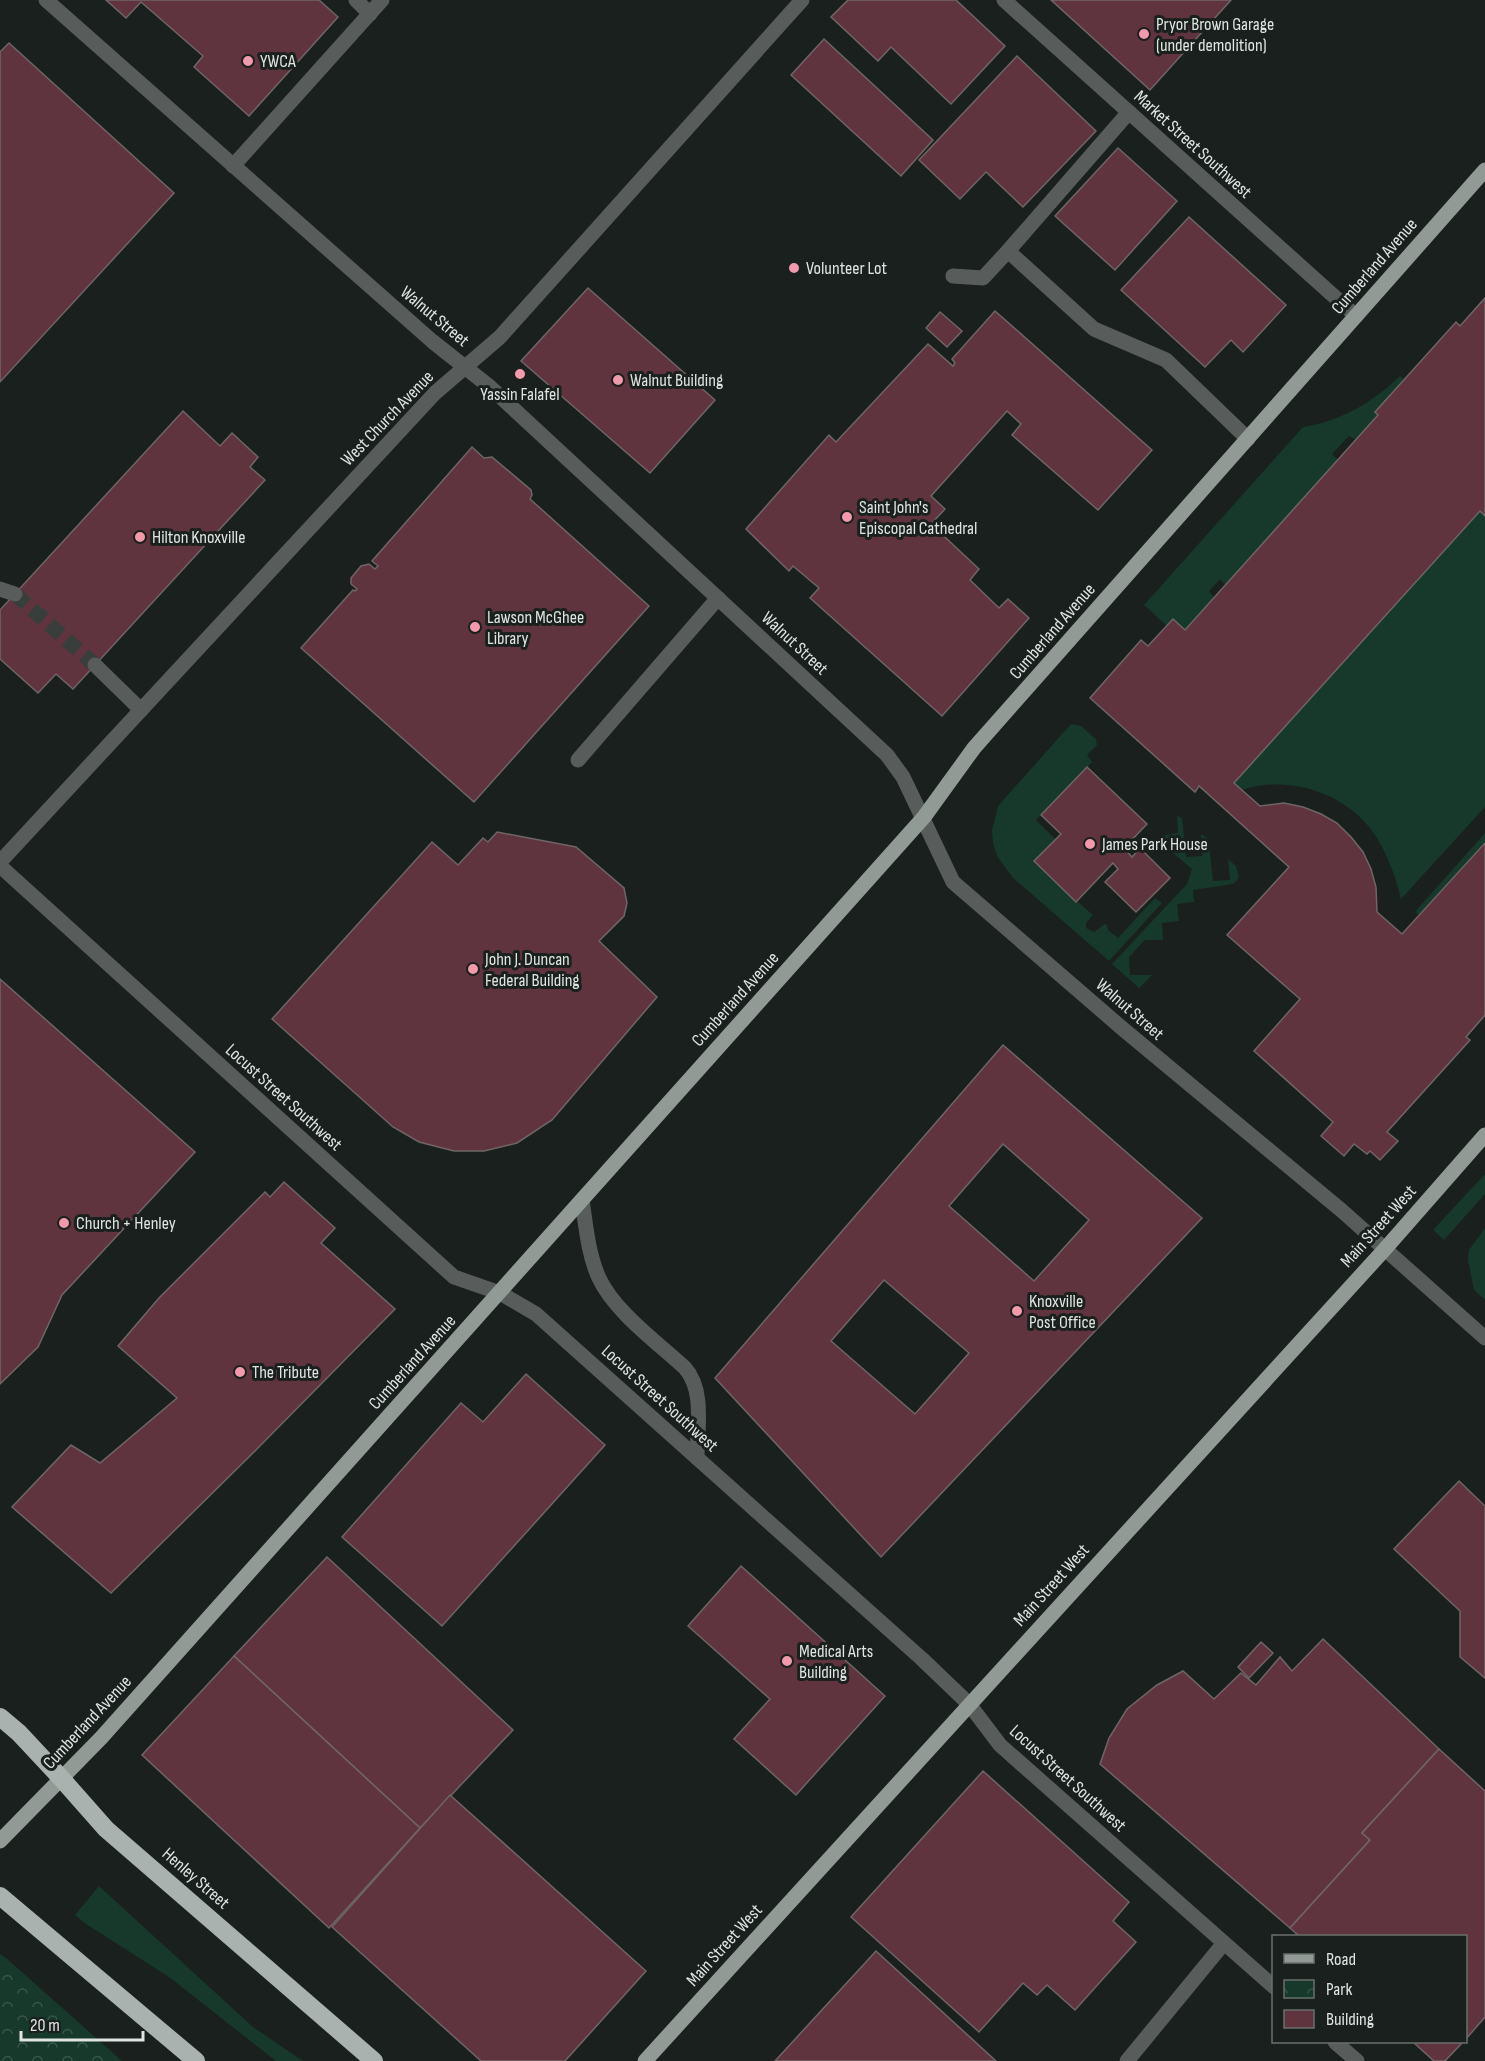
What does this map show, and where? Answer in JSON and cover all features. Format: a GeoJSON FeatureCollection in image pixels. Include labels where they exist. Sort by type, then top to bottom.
{"type":"FeatureCollection","features":[{"type":"Feature","properties":{"kind":"highway","name":"Henley Street"},"geometry":{"type":"LineString","coordinates":[[0,1717],[19,1733],[106,1828],[374,2061]]}},
{"type":"Feature","properties":{"kind":"highway"},"geometry":{"type":"LineString","coordinates":[[0,1896],[196,2061]]}},
{"type":"Feature","properties":{"kind":"main road","name":"Cumberland Avenue"},"geometry":{"type":"LineString","coordinates":[[0,1841],[101,1738],[924,817],[974,748],[1485,170]]}},
{"type":"Feature","properties":{"kind":"main road","name":"Main Street West"},"geometry":{"type":"LineString","coordinates":[[645,2061],[1385,1249],[1485,1135]]}},
{"type":"Feature","properties":{"kind":"street","name":"Walnut Street"},"geometry":{"type":"LineString","coordinates":[[46,0],[432,341],[465,366],[886,754],[903,777],[954,882],[1123,1029],[1385,1249],[1485,1338]]}},
{"type":"Feature","properties":{"kind":"street"},"geometry":{"type":"LineString","coordinates":[[356,0],[370,14]]}},
{"type":"Feature","properties":{"kind":"street"},"geometry":{"type":"LineString","coordinates":[[233,166],[382,0]]}},
{"type":"Feature","properties":{"kind":"street","name":"West Church Avenue"},"geometry":{"type":"LineString","coordinates":[[0,862],[435,393],[500,337],[802,0]]}},
{"type":"Feature","properties":{"kind":"street","name":"Market Street Southwest"},"geometry":{"type":"LineString","coordinates":[[1004,0],[1356,316]]}},
{"type":"Feature","properties":{"kind":"street"},"geometry":{"type":"LineString","coordinates":[[954,276],[983,278],[1129,112]]}},
{"type":"Feature","properties":{"kind":"street"},"geometry":{"type":"LineString","coordinates":[[1008,250],[1094,329],[1166,360],[1248,439]]}},
{"type":"Feature","properties":{"kind":"street"},"geometry":{"type":"LineString","coordinates":[[578,760],[718,598]]}},
{"type":"Feature","properties":{"kind":"street"},"geometry":{"type":"LineString","coordinates":[[95,665],[141,710]]}},
{"type":"Feature","properties":{"kind":"street","name":"Locust Street Southwest"},"geometry":{"type":"LineString","coordinates":[[0,867],[454,1277],[500,1293],[537,1314],[922,1659],[969,1704],[996,1742],[1272,1985]]}},
{"type":"Feature","properties":{"kind":"street"},"geometry":{"type":"LineString","coordinates":[[582,1200],[593,1262],[604,1288],[617,1304],[685,1368],[692,1378],[697,1397],[697,1458]]}},
{"type":"Feature","properties":{"kind":"street"},"geometry":{"type":"LineString","coordinates":[[1127,2061],[1224,1943]]}},
{"type":"Feature","properties":{"kind":"street"},"geometry":{"type":"LineString","coordinates":[[1336,2043],[1357,2061]]}},
{"type":"Feature","properties":{"kind":"green space"},"geometry":{"type":"Polygon","coordinates":[[[1400,376],[1404,379],[1375,412],[1378,415],[1356,440],[1349,436],[1332,454],[1338,460],[1225,585],[1220,579],[1209,591],[1214,598],[1185,630],[1173,619],[1167,626],[1144,605],[1303,427],[1330,420],[1355,409],[1378,395],[1400,376]]]}},
{"type":"Feature","properties":{"kind":"green space"},"geometry":{"type":"Polygon","coordinates":[[[1480,511],[1485,516],[1485,807],[1401,899],[1397,883],[1381,845],[1365,823],[1351,810],[1335,799],[1299,787],[1260,786],[1242,790],[1234,783],[1480,511]]]}},
{"type":"Feature","properties":{"kind":"green space"},"geometry":{"type":"Polygon","coordinates":[[[1071,724],[1081,726],[1096,739],[1097,745],[1087,755],[1092,762],[1036,820],[1055,839],[1034,861],[1076,902],[1093,915],[1086,923],[1086,928],[1094,932],[1105,924],[1108,930],[1118,938],[1155,898],[1162,903],[1109,961],[1013,878],[997,856],[993,843],[992,830],[998,806],[1071,724]]]}},
{"type":"Feature","properties":{"kind":"green space"},"geometry":{"type":"Polygon","coordinates":[[[1177,816],[1182,818],[1186,857],[1202,856],[1201,835],[1203,835],[1208,839],[1213,881],[1230,880],[1228,859],[1236,866],[1239,878],[1233,884],[1193,890],[1194,902],[1177,904],[1179,921],[1162,923],[1163,940],[1145,940],[1129,957],[1130,975],[1152,975],[1139,988],[1112,964],[1187,884],[1192,869],[1161,843],[1160,836],[1178,833],[1177,816]]]}},
{"type":"Feature","properties":{"kind":"green space"},"geometry":{"type":"Polygon","coordinates":[[[1485,833],[1485,843],[1419,915],[1415,912],[1485,833]]]}},
{"type":"Feature","properties":{"kind":"green space"},"geometry":{"type":"Polygon","coordinates":[[[1485,1174],[1485,1194],[1444,1240],[1433,1230],[1485,1174]]]}},
{"type":"Feature","properties":{"kind":"green space"},"geometry":{"type":"Polygon","coordinates":[[[1485,1228],[1485,1300],[1474,1290],[1468,1260],[1469,1250],[1485,1228]]]}},
{"type":"Feature","properties":{"kind":"green space"},"geometry":{"type":"Polygon","coordinates":[[[99,1886],[253,2027],[303,2061],[276,2061],[169,1977],[75,1915],[99,1886]]]}},
{"type":"Feature","properties":{"kind":"green space"},"geometry":{"type":"Polygon","coordinates":[[[0,1954],[6,1958],[122,2061],[0,2061],[0,1954]]]}},
{"type":"Feature","properties":{"kind":"building","name":"YWCA"},"geometry":{"type":"Polygon","coordinates":[[[106,0],[319,0],[338,17],[249,116],[194,67],[203,56],[141,2],[126,18],[106,0]]]}},
{"type":"Feature","properties":{"kind":"building"},"geometry":{"type":"Polygon","coordinates":[[[848,0],[956,0],[1005,46],[951,104],[891,47],[878,61],[831,17],[848,0]]]}},
{"type":"Feature","properties":{"kind":"building","name":"Pryor Brown Garage (under demolition)"},"geometry":{"type":"Polygon","coordinates":[[[1051,0],[1231,0],[1150,90],[1051,0]]]}},
{"type":"Feature","properties":{"kind":"building"},"geometry":{"type":"Polygon","coordinates":[[[824,39],[933,140],[901,176],[791,75],[824,39]]]}},
{"type":"Feature","properties":{"kind":"building"},"geometry":{"type":"Polygon","coordinates":[[[9,43],[174,193],[0,382],[0,52],[9,43]]]}},
{"type":"Feature","properties":{"kind":"building"},"geometry":{"type":"Polygon","coordinates":[[[1017,56],[1096,131],[1023,207],[986,172],[960,199],[919,160],[1017,56]]]}},
{"type":"Feature","properties":{"kind":"building"},"geometry":{"type":"Polygon","coordinates":[[[1118,148],[1177,201],[1115,270],[1055,216],[1118,148]]]}},
{"type":"Feature","properties":{"kind":"building"},"geometry":{"type":"Polygon","coordinates":[[[1189,217],[1286,305],[1243,352],[1231,340],[1205,367],[1121,290],[1189,217]]]}},
{"type":"Feature","properties":{"kind":"building","name":"Walnut Building"},"geometry":{"type":"Polygon","coordinates":[[[588,288],[715,400],[650,473],[521,361],[588,288]]]}},
{"type":"Feature","properties":{"kind":"building"},"geometry":{"type":"Polygon","coordinates":[[[1485,298],[1485,516],[1480,511],[1234,783],[1260,806],[1284,803],[1303,807],[1337,823],[1363,852],[1371,869],[1376,887],[1377,912],[1402,934],[1485,843],[1485,1015],[1466,1037],[1470,1040],[1387,1132],[1398,1141],[1380,1160],[1370,1151],[1367,1154],[1354,1144],[1344,1156],[1321,1136],[1333,1122],[1254,1051],[1300,999],[1227,935],[1289,867],[1199,786],[1195,792],[1090,698],[1141,640],[1148,646],[1173,619],[1185,630],[1378,415],[1375,412],[1456,322],[1460,326],[1485,298]]]}},
{"type":"Feature","properties":{"kind":"building","name":"Saint John's Episcopal Cathedral"},"geometry":{"type":"Polygon","coordinates":[[[995,311],[1152,450],[1098,510],[1012,435],[1021,424],[1007,411],[931,496],[945,509],[931,524],[979,569],[970,580],[999,608],[1008,599],[1029,618],[942,716],[810,598],[819,588],[793,566],[789,571],[746,529],[829,435],[836,442],[928,344],[953,366],[955,363],[952,359],[995,311]]]}},
{"type":"Feature","properties":{"kind":"building"},"geometry":{"type":"Polygon","coordinates":[[[940,312],[962,331],[947,347],[926,328],[940,312]]]}},
{"type":"Feature","properties":{"kind":"building","name":"Hilton Knoxville"},"geometry":{"type":"Polygon","coordinates":[[[183,411],[220,446],[232,433],[258,457],[250,467],[265,480],[73,689],[56,674],[38,693],[0,659],[0,610],[183,411]]]}},
{"type":"Feature","properties":{"kind":"building","name":"Lawson McGhee Library"},"geometry":{"type":"Polygon","coordinates":[[[472,447],[484,458],[492,457],[531,490],[530,499],[649,606],[474,802],[301,648],[353,590],[357,589],[351,584],[351,578],[361,566],[369,564],[375,569],[378,566],[372,561],[472,447]]]}},
{"type":"Feature","properties":{"kind":"building","name":"James Park House"},"geometry":{"type":"Polygon","coordinates":[[[1087,767],[1147,824],[1124,848],[1132,857],[1140,848],[1170,878],[1136,912],[1105,882],[1118,869],[1113,863],[1076,902],[1034,861],[1061,834],[1041,815],[1087,767]]]}},
{"type":"Feature","properties":{"kind":"building","name":"John J. Duncan Federal Building"},"geometry":{"type":"Polygon","coordinates":[[[497,832],[576,847],[624,888],[627,903],[624,916],[599,941],[657,997],[552,1120],[517,1143],[484,1151],[454,1151],[419,1142],[393,1127],[272,1019],[432,842],[458,865],[483,838],[488,842],[497,832]]]}},
{"type":"Feature","properties":{"kind":"building","name":"Church + Henley"},"geometry":{"type":"Polygon","coordinates":[[[0,979],[195,1152],[62,1295],[38,1347],[0,1384],[0,979]]]}},
{"type":"Feature","properties":{"kind":"building","name":"Knoxville Post Office"},"geometry":{"type":"Polygon","coordinates":[[[1003,1045],[1202,1218],[881,1557],[715,1378],[1003,1045]],[[1003,1144],[949,1206],[1034,1281],[1089,1220],[1003,1144]],[[884,1280],[831,1341],[915,1414],[969,1353],[884,1280]]]}},
{"type":"Feature","properties":{"kind":"building","name":"The Tribute"},"geometry":{"type":"Polygon","coordinates":[[[284,1182],[335,1228],[321,1243],[395,1309],[111,1593],[12,1507],[71,1445],[100,1463],[177,1398],[118,1346],[159,1298],[265,1192],[270,1197],[284,1182]]]}},
{"type":"Feature","properties":{"kind":"building"},"geometry":{"type":"Polygon","coordinates":[[[526,1374],[605,1445],[442,1626],[342,1537],[461,1403],[483,1422],[526,1374]]]}},
{"type":"Feature","properties":{"kind":"building"},"geometry":{"type":"Polygon","coordinates":[[[1459,1481],[1485,1506],[1485,1678],[1460,1657],[1460,1611],[1394,1549],[1459,1481]]]}},
{"type":"Feature","properties":{"kind":"building"},"geometry":{"type":"Polygon","coordinates":[[[327,1557],[513,1730],[420,1828],[234,1656],[327,1557]]]}},
{"type":"Feature","properties":{"kind":"building","name":"Medical Arts Building"},"geometry":{"type":"Polygon","coordinates":[[[741,1566],[885,1696],[796,1795],[734,1739],[770,1699],[688,1626],[741,1566]]]}},
{"type":"Feature","properties":{"kind":"building"},"geometry":{"type":"Polygon","coordinates":[[[1323,1639],[1439,1749],[1362,1833],[1370,1840],[1290,1928],[1100,1764],[1109,1738],[1127,1709],[1157,1685],[1183,1671],[1214,1699],[1241,1673],[1256,1685],[1280,1657],[1292,1671],[1323,1639]]]}},
{"type":"Feature","properties":{"kind":"building"},"geometry":{"type":"Polygon","coordinates":[[[1261,1642],[1273,1653],[1249,1678],[1238,1667],[1261,1642]]]}},
{"type":"Feature","properties":{"kind":"building"},"geometry":{"type":"Polygon","coordinates":[[[234,1656],[420,1828],[329,1928],[142,1755],[234,1656]]]}},
{"type":"Feature","properties":{"kind":"building"},"geometry":{"type":"Polygon","coordinates":[[[1439,1749],[1485,1791],[1485,2017],[1467,2038],[1467,1935],[1298,1935],[1290,1928],[1370,1840],[1362,1833],[1439,1749]]]}},
{"type":"Feature","properties":{"kind":"building"},"geometry":{"type":"Polygon","coordinates":[[[983,1771],[1129,1902],[1113,1921],[1136,1942],[1075,2010],[1047,1985],[1037,1995],[1023,1983],[979,2032],[851,1917],[983,1771]]]}},
{"type":"Feature","properties":{"kind":"building"},"geometry":{"type":"Polygon","coordinates":[[[450,1795],[646,1971],[565,2061],[481,2061],[332,1927],[450,1795]]]}},
{"type":"Feature","properties":{"kind":"building"},"geometry":{"type":"Polygon","coordinates":[[[876,1951],[996,2061],[775,2061],[876,1951]]]}},
{"type":"Feature","properties":{"kind":"building"},"geometry":{"type":"Polygon","coordinates":[[[1414,2043],[1462,2043],[1445,2061],[1434,2061],[1414,2043]]]}},
{"type":"Feature","properties":{"kind":"tunnel"},"geometry":{"type":"LineString","coordinates":[[15,594],[95,665]]}},
{"type":"Feature","properties":{"kind":"place","name":"Pryor Brown Garage (under demolition)"},"geometry":{"type":"Point","coordinates":[1144,34]}},
{"type":"Feature","properties":{"kind":"place","name":"YWCA"},"geometry":{"type":"Point","coordinates":[248,61]}},
{"type":"Feature","properties":{"kind":"place","name":"Volunteer Lot"},"geometry":{"type":"Point","coordinates":[794,268]}},
{"type":"Feature","properties":{"kind":"place","name":"Yassin Falafel"},"geometry":{"type":"Point","coordinates":[520,374]}},
{"type":"Feature","properties":{"kind":"place","name":"Walnut Building"},"geometry":{"type":"Point","coordinates":[618,380]}},
{"type":"Feature","properties":{"kind":"place","name":"Saint John's Episcopal Cathedral"},"geometry":{"type":"Point","coordinates":[847,517]}},
{"type":"Feature","properties":{"kind":"place","name":"Hilton Knoxville"},"geometry":{"type":"Point","coordinates":[140,537]}},
{"type":"Feature","properties":{"kind":"place","name":"Lawson McGhee Library"},"geometry":{"type":"Point","coordinates":[475,627]}},
{"type":"Feature","properties":{"kind":"place","name":"James Park House"},"geometry":{"type":"Point","coordinates":[1090,844]}},
{"type":"Feature","properties":{"kind":"place","name":"John J. Duncan Federal Building"},"geometry":{"type":"Point","coordinates":[473,969]}},
{"type":"Feature","properties":{"kind":"place","name":"Church + Henley"},"geometry":{"type":"Point","coordinates":[64,1223]}},
{"type":"Feature","properties":{"kind":"place","name":"Knoxville Post Office"},"geometry":{"type":"Point","coordinates":[1017,1311]}},
{"type":"Feature","properties":{"kind":"place","name":"The Tribute"},"geometry":{"type":"Point","coordinates":[240,1372]}},
{"type":"Feature","properties":{"kind":"place","name":"Medical Arts Building"},"geometry":{"type":"Point","coordinates":[787,1661]}}]}
